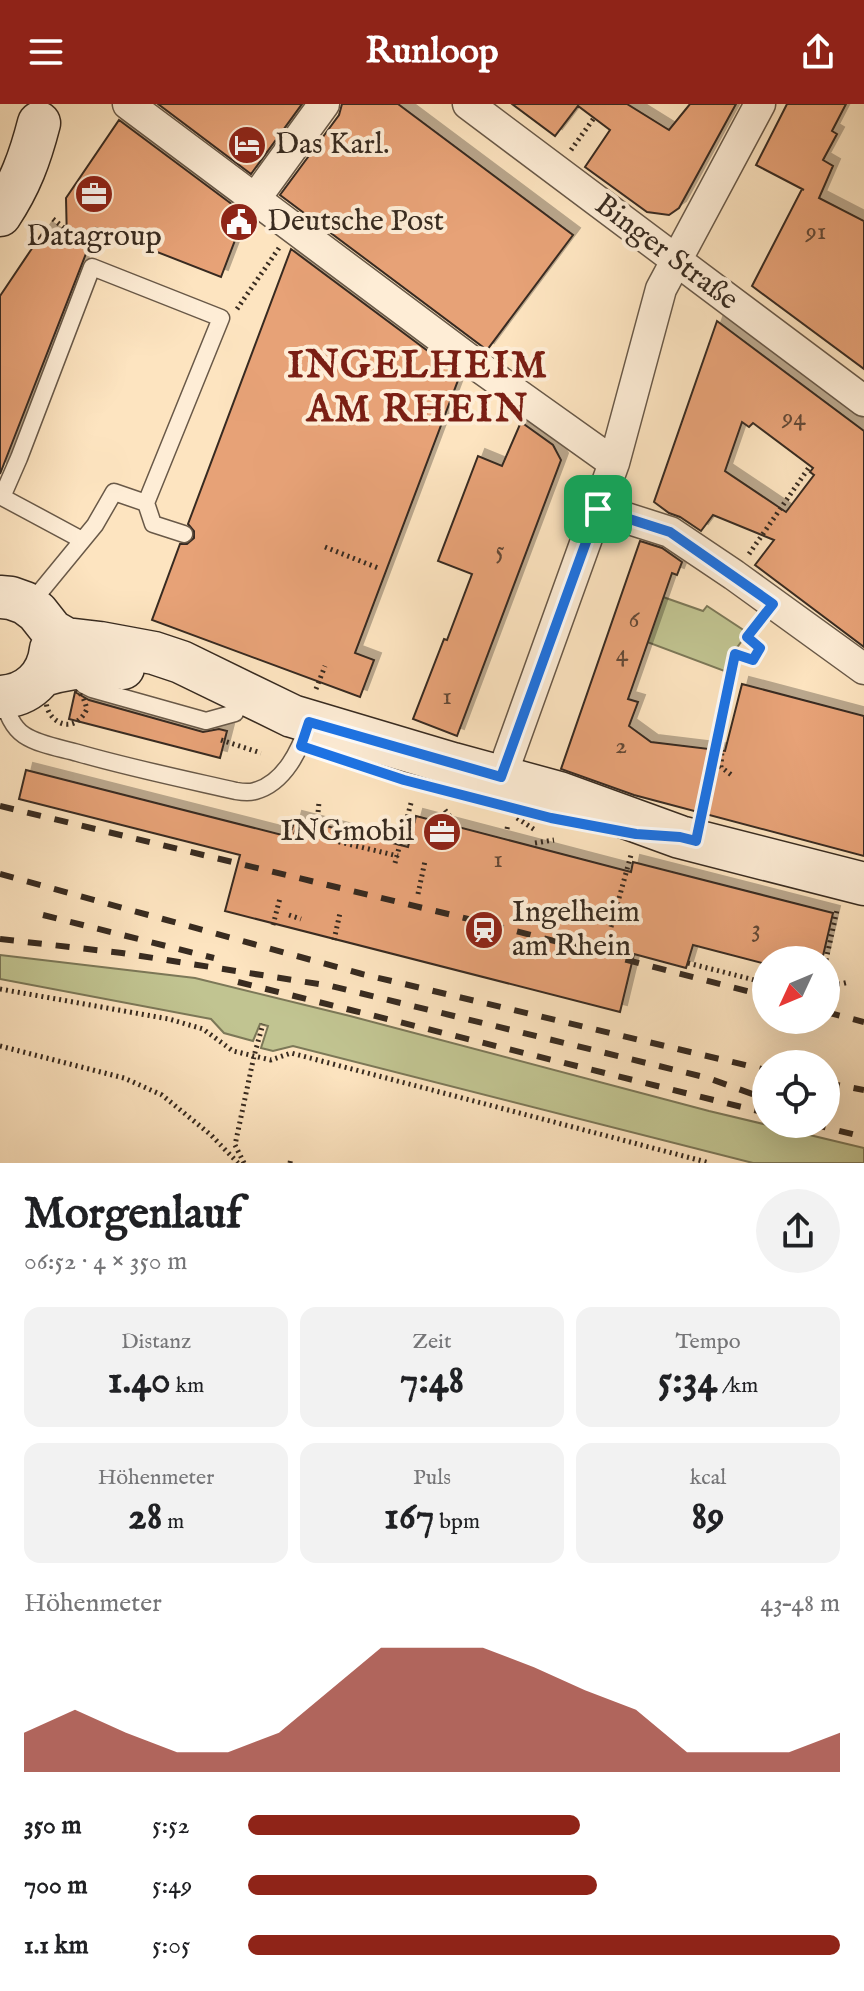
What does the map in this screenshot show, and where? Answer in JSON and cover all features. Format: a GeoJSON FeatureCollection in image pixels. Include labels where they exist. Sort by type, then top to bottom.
{"type":"FeatureCollection","features":[{"type":"Feature","properties":{"kind":"main road"},"geometry":{"type":"LineString","coordinates":[[0,184],[44,114]]}},
{"type":"Feature","properties":{"kind":"main road"},"geometry":{"type":"LineString","coordinates":[[0,215],[22,177],[44,114]]}},
{"type":"Feature","properties":{"kind":"main road"},"geometry":{"type":"LineString","coordinates":[[16,604],[51,639],[53,681]]}},
{"type":"Feature","properties":{"kind":"main road"},"geometry":{"type":"LineString","coordinates":[[16,604],[66,639],[154,653],[181,662],[278,710],[559,793],[851,896]]}},
{"type":"Feature","properties":{"kind":"main road"},"geometry":{"type":"LineString","coordinates":[[1,697],[105,666],[148,674],[230,726],[309,717],[404,780],[551,818],[636,834],[688,839]]}},
{"type":"Feature","properties":{"kind":"street"},"geometry":{"type":"LineString","coordinates":[[128,104],[478,366],[614,463]]}},
{"type":"Feature","properties":{"kind":"street"},"geometry":{"type":"LineString","coordinates":[[255,199],[324,104]]}},
{"type":"Feature","properties":{"kind":"street","name":"Binger Straße"},"geometry":{"type":"LineString","coordinates":[[468,104],[864,401]]}},
{"type":"Feature","properties":{"kind":"street"},"geometry":{"type":"LineString","coordinates":[[501,777],[614,463],[661,289],[760,104]]}},
{"type":"Feature","properties":{"kind":"street"},"geometry":{"type":"LineString","coordinates":[[598,509],[670,532],[864,669]]}},
{"type":"Feature","properties":{"kind":"lane"},"geometry":{"type":"LineString","coordinates":[[82,540],[2,497],[92,267],[221,318],[146,503],[153,524],[184,534]]}},
{"type":"Feature","properties":{"kind":"lane"},"geometry":{"type":"LineString","coordinates":[[16,604],[40,592],[95,525],[114,492],[146,503]]}},
{"type":"Feature","properties":{"kind":"lane"},"geometry":{"type":"LineString","coordinates":[[1,697],[18,730],[37,741],[236,791],[253,792],[273,781],[291,763],[309,717]]}},
{"type":"Feature","properties":{"kind":"path"},"geometry":{"type":"LineString","coordinates":[[557,171],[594,118]]}},
{"type":"Feature","properties":{"kind":"path"},"geometry":{"type":"LineString","coordinates":[[53,219],[69,232]]}},
{"type":"Feature","properties":{"kind":"path"},"geometry":{"type":"LineString","coordinates":[[221,318],[230,319],[294,228]]}},
{"type":"Feature","properties":{"kind":"path"},"geometry":{"type":"LineString","coordinates":[[734,575],[810,466]]}},
{"type":"Feature","properties":{"kind":"path"},"geometry":{"type":"LineString","coordinates":[[325,547],[378,568]]}},
{"type":"Feature","properties":{"kind":"path"},"geometry":{"type":"LineString","coordinates":[[688,839],[716,742],[735,654],[753,660],[760,648],[747,637],[773,604]]}},
{"type":"Feature","properties":{"kind":"path"},"geometry":{"type":"LineString","coordinates":[[309,717],[325,666]]}},
{"type":"Feature","properties":{"kind":"path"},"geometry":{"type":"LineString","coordinates":[[53,681],[47,709],[51,717],[67,724],[76,722],[87,709]]}},
{"type":"Feature","properties":{"kind":"path"},"geometry":{"type":"LineString","coordinates":[[230,726],[261,753]]}},
{"type":"Feature","properties":{"kind":"path"},"geometry":{"type":"LineString","coordinates":[[716,742],[722,750],[721,767],[734,777]]}},
{"type":"Feature","properties":{"kind":"path"},"geometry":{"type":"LineString","coordinates":[[317,824],[319,802]]}},
{"type":"Feature","properties":{"kind":"path"},"geometry":{"type":"LineString","coordinates":[[327,839],[397,860],[411,803]]}},
{"type":"Feature","properties":{"kind":"path"},"geometry":{"type":"LineString","coordinates":[[445,810],[456,824]]}},
{"type":"Feature","properties":{"kind":"path"},"geometry":{"type":"LineString","coordinates":[[288,830],[303,834]]}},
{"type":"Feature","properties":{"kind":"path"},"geometry":{"type":"LineString","coordinates":[[535,843],[554,840]]}},
{"type":"Feature","properties":{"kind":"path"},"geometry":{"type":"LineString","coordinates":[[611,927],[632,850]]}},
{"type":"Feature","properties":{"kind":"path"},"geometry":{"type":"LineString","coordinates":[[418,894],[425,861]]}},
{"type":"Feature","properties":{"kind":"path"},"geometry":{"type":"LineString","coordinates":[[831,946],[851,896]]}},
{"type":"Feature","properties":{"kind":"path"},"geometry":{"type":"LineString","coordinates":[[273,925],[279,913],[280,898]]}},
{"type":"Feature","properties":{"kind":"path"},"geometry":{"type":"LineString","coordinates":[[334,940],[340,913]]}},
{"type":"Feature","properties":{"kind":"path"},"geometry":{"type":"LineString","coordinates":[[292,916],[301,919]]}},
{"type":"Feature","properties":{"kind":"path"},"geometry":{"type":"LineString","coordinates":[[688,963],[752,979]]}},
{"type":"Feature","properties":{"kind":"path"},"geometry":{"type":"LineString","coordinates":[[840,984],[849,982]]}},
{"type":"Feature","properties":{"kind":"path"},"geometry":{"type":"LineString","coordinates":[[0,989],[169,1019],[203,1029],[233,1051],[271,1060],[291,1053],[710,1163]]}},
{"type":"Feature","properties":{"kind":"path"},"geometry":{"type":"LineString","coordinates":[[241,1163],[235,1145],[263,1024]]}},
{"type":"Feature","properties":{"kind":"path"},"geometry":{"type":"LineString","coordinates":[[0,1046],[124,1078],[162,1095],[241,1163]]}},
{"type":"Feature","properties":{"kind":"green space"},"geometry":{"type":"Polygon","coordinates":[[[663,597],[703,611],[707,606],[748,633],[732,654],[727,672],[647,642],[663,597]]]}},
{"type":"Feature","properties":{"kind":"green space"},"geometry":{"type":"Polygon","coordinates":[[[0,955],[195,978],[752,1121],[752,1138],[822,1138],[864,1148],[864,1163],[753,1163],[293,1046],[273,1051],[261,1048],[268,1026],[260,1024],[253,1041],[224,1033],[211,1019],[0,979],[0,955]]]}},
{"type":"Feature","properties":{"kind":"building","name":"Das Karl."},"geometry":{"type":"Polygon","coordinates":[[[158,104],[302,104],[251,174],[158,104]]]}},
{"type":"Feature","properties":{"kind":"building"},"geometry":{"type":"Polygon","coordinates":[[[342,104],[398,104],[573,235],[487,350],[280,195],[339,115],[342,104]]]}},
{"type":"Feature","properties":{"kind":"building"},"geometry":{"type":"Polygon","coordinates":[[[512,104],[627,104],[669,130],[690,104],[736,104],[679,208],[669,215],[647,212],[585,167],[610,130],[578,106],[555,136],[512,104]]]}},
{"type":"Feature","properties":{"kind":"building"},"geometry":{"type":"Polygon","coordinates":[[[787,104],[846,104],[832,131],[837,134],[823,160],[833,166],[819,198],[864,221],[864,369],[752,286],[804,190],[756,165],[787,104]]]}},
{"type":"Feature","properties":{"kind":"building"},"geometry":{"type":"Polygon","coordinates":[[[119,120],[245,214],[221,277],[96,228],[0,474],[0,296],[45,229],[67,243],[66,198],[119,120]]]}},
{"type":"Feature","properties":{"kind":"building"},"geometry":{"type":"Polygon","coordinates":[[[291,249],[460,375],[355,653],[374,660],[360,697],[152,620],[180,544],[187,544],[194,538],[194,531],[188,524],[291,249]]]}},
{"type":"Feature","properties":{"kind":"building"},"geometry":{"type":"Polygon","coordinates":[[[717,321],[864,431],[864,647],[755,565],[774,540],[713,515],[701,531],[654,502],[717,321]],[[742,422],[725,471],[786,512],[814,475],[810,472],[813,468],[753,423],[749,427],[742,422]]]}},
{"type":"Feature","properties":{"kind":"building"},"geometry":{"type":"Polygon","coordinates":[[[521,422],[553,445],[561,460],[457,736],[413,719],[472,574],[438,561],[478,456],[502,466],[521,422]]]}},
{"type":"Feature","properties":{"kind":"building"},"geometry":{"type":"Polygon","coordinates":[[[640,541],[662,548],[682,562],[677,575],[672,573],[628,699],[638,702],[629,726],[651,742],[725,751],[742,684],[864,716],[864,856],[634,795],[561,769],[640,541]]]}},
{"type":"Feature","properties":{"kind":"building"},"geometry":{"type":"Polygon","coordinates":[[[75,692],[89,700],[203,732],[227,731],[220,758],[69,719],[75,692]]]}},
{"type":"Feature","properties":{"kind":"building"},"geometry":{"type":"Polygon","coordinates":[[[26,770],[290,837],[295,818],[408,847],[416,816],[631,872],[633,862],[833,913],[825,946],[752,946],[752,960],[693,945],[686,968],[634,954],[620,1012],[225,911],[240,855],[19,799],[26,770]]]}},
{"type":"Feature","properties":{"kind":"railway"},"geometry":{"type":"LineString","coordinates":[[0,806],[477,921],[752,992]]}},
{"type":"Feature","properties":{"kind":"railway"},"geometry":{"type":"LineString","coordinates":[[0,874],[362,974],[752,1067]]}},
{"type":"Feature","properties":{"kind":"railway"},"geometry":{"type":"LineString","coordinates":[[43,915],[214,958]]}},
{"type":"Feature","properties":{"kind":"railway"},"geometry":{"type":"LineString","coordinates":[[0,939],[122,953],[331,986],[708,1078],[752,1094]]}},
{"type":"Feature","properties":{"kind":"railway"},"geometry":{"type":"LineString","coordinates":[[238,982],[752,1110]]}},
{"type":"Feature","properties":{"kind":"railway"},"geometry":{"type":"LineString","coordinates":[[840,1016],[864,1022]]}},
{"type":"Feature","properties":{"kind":"railway"},"geometry":{"type":"LineString","coordinates":[[840,1086],[864,1090]]}},
{"type":"Feature","properties":{"kind":"railway"},"geometry":{"type":"LineString","coordinates":[[840,1131],[864,1137]]}},
{"type":"Feature","properties":{"kind":"place","name":"Das Karl."},"geometry":{"type":"Point","coordinates":[247,145]}},
{"type":"Feature","properties":{"kind":"place","name":"Datagroup"},"geometry":{"type":"Point","coordinates":[94,194]}},
{"type":"Feature","properties":{"kind":"place","name":"Deutsche Post"},"geometry":{"type":"Point","coordinates":[239,222]}},
{"type":"Feature","properties":{"kind":"place","name":"INGmobil"},"geometry":{"type":"Point","coordinates":[442,832]}},
{"type":"Feature","properties":{"kind":"place","name":"Ingelheim am Rhein"},"geometry":{"type":"Point","coordinates":[484,930]}},
{"type":"Feature","properties":{"kind":"district","name":"INGELHEIM AM RHEIN"},"geometry":{"type":"Point","coordinates":[418,389]}},
{"type":"Feature","properties":{"kind":"route"},"geometry":{"type":"LineString","coordinates":[[598,509],[670,532],[773,604],[747,637],[760,648],[753,660],[735,654],[696,841],[636,834],[551,818],[404,780],[301,746],[309,722],[501,777],[598,509]]}}]}
